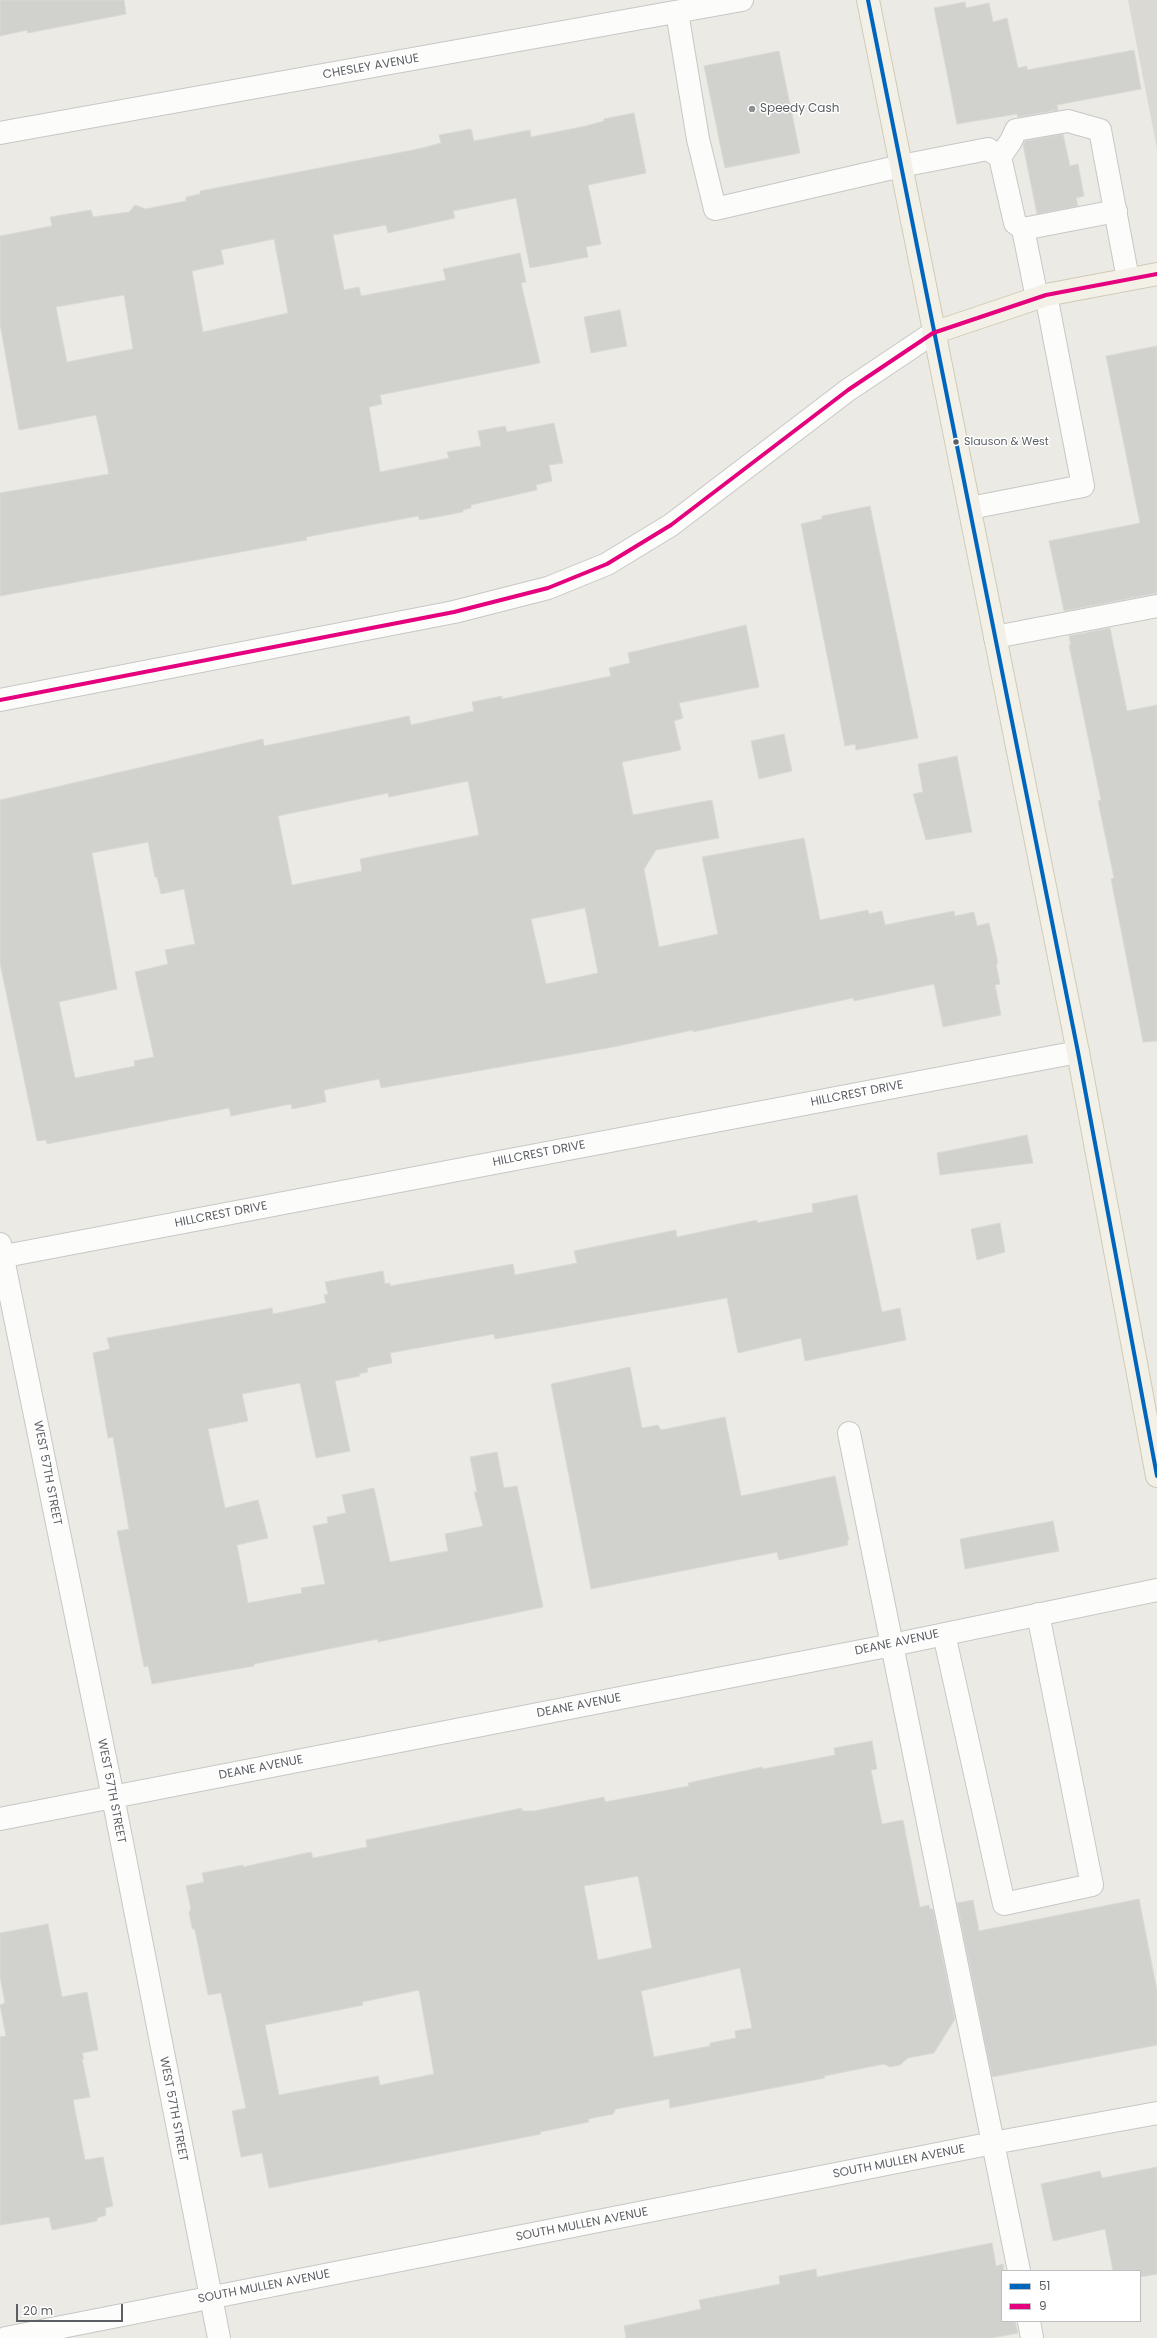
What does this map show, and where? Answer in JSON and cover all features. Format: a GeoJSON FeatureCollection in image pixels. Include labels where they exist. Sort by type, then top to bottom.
{"type":"FeatureCollection","features":[{"type":"Feature","properties":{"kind":"main road"},"geometry":{"type":"LineString","coordinates":[[868,0],[933,333],[970,508],[1078,1052],[1157,1476]]}},
{"type":"Feature","properties":{"kind":"main road"},"geometry":{"type":"LineString","coordinates":[[933,333],[1041,297],[1157,274]]}},
{"type":"Feature","properties":{"kind":"street","name":"CHESLEY AVENUE"},"geometry":{"type":"LineString","coordinates":[[0,133],[742,0]]}},
{"type":"Feature","properties":{"kind":"street"},"geometry":{"type":"LineString","coordinates":[[677,12],[698,139],[715,209],[901,166],[988,149],[1006,149]]}},
{"type":"Feature","properties":{"kind":"street"},"geometry":{"type":"LineString","coordinates":[[970,508],[1083,486],[1041,297],[1019,226],[1006,149],[1016,130],[1068,121],[1100,130],[1128,279]]}},
{"type":"Feature","properties":{"kind":"street"},"geometry":{"type":"LineString","coordinates":[[1019,226],[1116,212]]}},
{"type":"Feature","properties":{"kind":"street"},"geometry":{"type":"LineString","coordinates":[[0,700],[454,612],[548,588],[607,564],[671,525],[848,390],[933,333]]}},
{"type":"Feature","properties":{"kind":"street"},"geometry":{"type":"LineString","coordinates":[[995,637],[1157,606]]}},
{"type":"Feature","properties":{"kind":"street","name":"HILLCREST DRIVE"},"geometry":{"type":"LineString","coordinates":[[1,1252],[1078,1052]]}},
{"type":"Feature","properties":{"kind":"street","name":"WEST 57TH STREET"},"geometry":{"type":"LineString","coordinates":[[1,1252],[113,1797],[219,2338]]}},
{"type":"Feature","properties":{"kind":"street"},"geometry":{"type":"LineString","coordinates":[[849,1434],[1019,2270]]}},
{"type":"Feature","properties":{"kind":"street","name":"DEANE AVENUE"},"geometry":{"type":"LineString","coordinates":[[0,1819],[892,1645],[1157,1590]]}},
{"type":"Feature","properties":{"kind":"street"},"geometry":{"type":"LineString","coordinates":[[944,1634],[1004,1904],[1092,1885],[1038,1614]]}},
{"type":"Feature","properties":{"kind":"street","name":"SOUTH MULLEN AVENUE"},"geometry":{"type":"LineString","coordinates":[[6,2338],[993,2143],[1157,2113]]}},
{"type":"Feature","properties":{"kind":"street"},"geometry":{"type":"LineString","coordinates":[[1029,2322],[1032,2338]]}},
{"type":"Feature","properties":{"kind":"shaded area"},"geometry":{"type":"Polygon","coordinates":[[[1128,0],[1157,0],[1157,149],[1128,0]]]}},
{"type":"Feature","properties":{"kind":"building"},"geometry":{"type":"Polygon","coordinates":[[[0,0],[124,0],[126,14],[28,33],[27,30],[0,36],[0,0]]]}},
{"type":"Feature","properties":{"kind":"building"},"geometry":{"type":"Polygon","coordinates":[[[965,2],[966,8],[989,3],[993,22],[1007,18],[1018,68],[1027,66],[1027,70],[1134,50],[1141,89],[1057,105],[1058,110],[1018,117],[1017,114],[957,124],[934,8],[965,2]]]}},
{"type":"Feature","properties":{"kind":"building","name":"Speedy Cash"},"geometry":{"type":"Polygon","coordinates":[[[779,51],[800,153],[725,168],[704,66],[779,51]]]}},
{"type":"Feature","properties":{"kind":"building"},"geometry":{"type":"Polygon","coordinates":[[[634,113],[646,173],[588,185],[601,244],[586,247],[588,257],[530,268],[516,198],[453,211],[455,218],[388,233],[386,225],[333,235],[344,290],[359,287],[361,296],[446,280],[443,269],[520,253],[526,282],[521,283],[540,363],[380,395],[382,404],[369,407],[380,472],[449,458],[447,452],[481,446],[478,431],[505,426],[507,432],[554,423],[563,463],[549,465],[552,481],[536,485],[537,490],[471,505],[471,508],[463,510],[463,512],[420,520],[418,516],[306,537],[307,540],[0,596],[0,493],[109,474],[96,415],[19,430],[0,324],[0,236],[52,226],[50,217],[91,210],[93,217],[129,212],[135,205],[146,209],[186,201],[186,197],[200,194],[200,191],[418,149],[441,143],[439,135],[471,129],[474,141],[530,130],[531,137],[586,126],[604,121],[604,119],[634,113]],[[274,239],[221,250],[224,264],[192,271],[203,332],[288,313],[274,239]],[[124,295],[56,307],[67,362],[133,349],[124,295]]]}},
{"type":"Feature","properties":{"kind":"building"},"geometry":{"type":"Polygon","coordinates":[[[1063,134],[1070,166],[1078,164],[1084,196],[1076,198],[1078,206],[1037,214],[1023,145],[1025,141],[1063,134]]]}},
{"type":"Feature","properties":{"kind":"building"},"geometry":{"type":"Polygon","coordinates":[[[620,310],[627,346],[591,353],[584,317],[620,310]]]}},
{"type":"Feature","properties":{"kind":"building"},"geometry":{"type":"Polygon","coordinates":[[[1157,346],[1157,593],[1064,611],[1049,541],[1140,523],[1106,356],[1157,346]]]}},
{"type":"Feature","properties":{"kind":"building"},"geometry":{"type":"Polygon","coordinates":[[[870,506],[918,738],[856,750],[855,744],[845,746],[801,524],[822,519],[822,516],[870,506]]]}},
{"type":"Feature","properties":{"kind":"building"},"geometry":{"type":"Polygon","coordinates":[[[746,625],[759,687],[679,703],[683,718],[674,721],[681,750],[622,762],[633,815],[712,800],[719,838],[656,850],[644,869],[659,947],[718,934],[702,857],[804,838],[820,920],[868,910],[869,914],[882,911],[885,925],[954,911],[955,916],[974,912],[977,926],[989,923],[998,963],[996,964],[1000,984],[995,985],[1001,1015],[943,1027],[934,984],[854,1001],[853,998],[693,1032],[693,1030],[613,1047],[381,1088],[379,1079],[324,1090],[326,1102],[292,1109],[291,1104],[231,1116],[229,1108],[47,1144],[46,1140],[37,1141],[0,963],[0,800],[263,739],[264,746],[409,716],[411,725],[474,711],[472,702],[502,696],[502,699],[611,676],[609,668],[630,663],[628,653],[746,625]],[[468,781],[389,797],[388,793],[278,816],[292,885],[362,871],[360,859],[479,835],[468,781]],[[148,842],[92,853],[117,989],[59,1002],[75,1078],[135,1066],[134,1061],[154,1057],[135,972],[168,964],[165,950],[195,944],[184,889],[161,894],[157,877],[155,877],[148,842]],[[585,908],[531,919],[546,984],[598,973],[585,908]]]}},
{"type":"Feature","properties":{"kind":"building"},"geometry":{"type":"Polygon","coordinates":[[[1110,628],[1127,711],[1157,705],[1157,1041],[1143,1042],[1111,879],[1114,878],[1098,801],[1101,800],[1069,645],[1071,645],[1069,636],[1110,628]]]}},
{"type":"Feature","properties":{"kind":"building"},"geometry":{"type":"Polygon","coordinates":[[[784,734],[792,771],[759,779],[751,741],[784,734]]]}},
{"type":"Feature","properties":{"kind":"building"},"geometry":{"type":"Polygon","coordinates":[[[957,756],[972,832],[926,840],[913,794],[923,792],[918,764],[957,756]]]}},
{"type":"Feature","properties":{"kind":"building"},"geometry":{"type":"Polygon","coordinates":[[[1027,1135],[1033,1163],[940,1175],[937,1153],[1027,1135]]]}},
{"type":"Feature","properties":{"kind":"building"},"geometry":{"type":"Polygon","coordinates":[[[857,1195],[882,1312],[900,1308],[906,1340],[805,1361],[801,1338],[738,1353],[727,1298],[495,1339],[494,1334],[390,1353],[392,1363],[367,1368],[368,1372],[359,1374],[360,1376],[335,1381],[350,1451],[316,1458],[300,1383],[242,1394],[248,1421],[208,1429],[225,1508],[258,1500],[268,1538],[237,1545],[248,1603],[302,1593],[301,1588],[325,1584],[313,1526],[328,1523],[327,1517],[346,1513],[342,1495],[374,1488],[390,1562],[448,1551],[445,1534],[483,1526],[474,1492],[477,1492],[470,1457],[497,1452],[504,1488],[517,1486],[543,1607],[378,1642],[378,1639],[254,1664],[254,1666],[152,1684],[148,1666],[144,1667],[117,1531],[129,1529],[113,1437],[108,1438],[93,1353],[110,1349],[107,1338],[272,1308],[273,1314],[326,1303],[324,1295],[328,1294],[325,1282],[383,1271],[385,1284],[390,1283],[390,1286],[513,1264],[515,1275],[577,1263],[574,1251],[676,1230],[677,1237],[757,1220],[757,1223],[813,1212],[812,1204],[857,1195]]]}},
{"type":"Feature","properties":{"kind":"building"},"geometry":{"type":"Polygon","coordinates":[[[1000,1223],[1005,1252],[977,1260],[971,1229],[1000,1223]]]}},
{"type":"Feature","properties":{"kind":"building"},"geometry":{"type":"Polygon","coordinates":[[[630,1367],[642,1428],[658,1425],[661,1430],[725,1417],[741,1496],[835,1476],[849,1540],[847,1540],[848,1545],[779,1560],[777,1552],[591,1589],[551,1384],[630,1367]]]}},
{"type":"Feature","properties":{"kind":"building"},"geometry":{"type":"Polygon","coordinates":[[[1053,1521],[1059,1551],[965,1569],[960,1539],[1053,1521]]]}},
{"type":"Feature","properties":{"kind":"building"},"geometry":{"type":"Polygon","coordinates":[[[872,1741],[877,1769],[871,1770],[882,1824],[903,1820],[920,1907],[929,1905],[930,1909],[933,1909],[955,2019],[934,2053],[908,2058],[900,2065],[890,2067],[884,2064],[824,2076],[825,2078],[670,2108],[669,2099],[616,2109],[613,2114],[588,2119],[589,2122],[540,2132],[541,2134],[269,2188],[262,2153],[241,2157],[232,2111],[246,2108],[221,1993],[208,1995],[195,1930],[192,1928],[189,1912],[191,1909],[186,1886],[204,1882],[202,1873],[243,1865],[243,1867],[311,1852],[313,1858],[367,1847],[366,1840],[522,1808],[522,1811],[534,1811],[604,1797],[605,1802],[689,1786],[688,1783],[762,1767],[763,1769],[835,1755],[834,1748],[872,1741]],[[638,1876],[584,1886],[598,1960],[652,1948],[638,1876]],[[740,1968],[641,1991],[654,2057],[710,2046],[710,2043],[736,2038],[735,2031],[752,2028],[740,1968]],[[419,1990],[362,2002],[363,2005],[265,2025],[279,2095],[378,2076],[380,2085],[434,2074],[419,1990]]]}},
{"type":"Feature","properties":{"kind":"building"},"geometry":{"type":"Polygon","coordinates":[[[1139,1899],[1157,1991],[1157,2045],[992,2077],[957,1903],[973,1900],[979,1931],[1139,1899]]]}},
{"type":"Feature","properties":{"kind":"building"},"geometry":{"type":"Polygon","coordinates":[[[48,1924],[62,1997],[87,1992],[98,2050],[82,2053],[90,2097],[73,2100],[85,2160],[103,2157],[113,2206],[105,2208],[106,2215],[97,2218],[97,2221],[52,2230],[49,2217],[0,2225],[0,2037],[6,2036],[0,2005],[5,2003],[0,1977],[0,1933],[48,1924]]]}},
{"type":"Feature","properties":{"kind":"building"},"geometry":{"type":"Polygon","coordinates":[[[1157,2167],[1157,2274],[1141,2277],[1141,2270],[1113,2270],[1105,2229],[1053,2241],[1041,2184],[1100,2171],[1102,2178],[1157,2167]]]}},
{"type":"Feature","properties":{"kind":"building"},"geometry":{"type":"Polygon","coordinates":[[[992,2243],[996,2266],[1003,2264],[1004,2270],[1001,2270],[1001,2322],[1015,2322],[1018,2333],[992,2338],[626,2338],[624,2326],[701,2309],[699,2300],[780,2284],[779,2276],[816,2269],[817,2277],[992,2243]]]}},
{"type":"Feature","properties":{"kind":"transit line","name":"51"},"geometry":{"type":"LineString","coordinates":[[868,0],[1078,1052],[1157,1476]]}},
{"type":"Feature","properties":{"kind":"transit line","name":"9"},"geometry":{"type":"LineString","coordinates":[[0,700],[454,612],[548,588],[607,564],[671,525],[848,390],[933,333],[1046,295],[1157,274]]}},
{"type":"Feature","properties":{"kind":"place","name":"Speedy Cash"},"geometry":{"type":"Point","coordinates":[752,109]}},
{"type":"Feature","properties":{"kind":"place","name":"Slauson & West"},"geometry":{"type":"Point","coordinates":[956,442]}}]}
